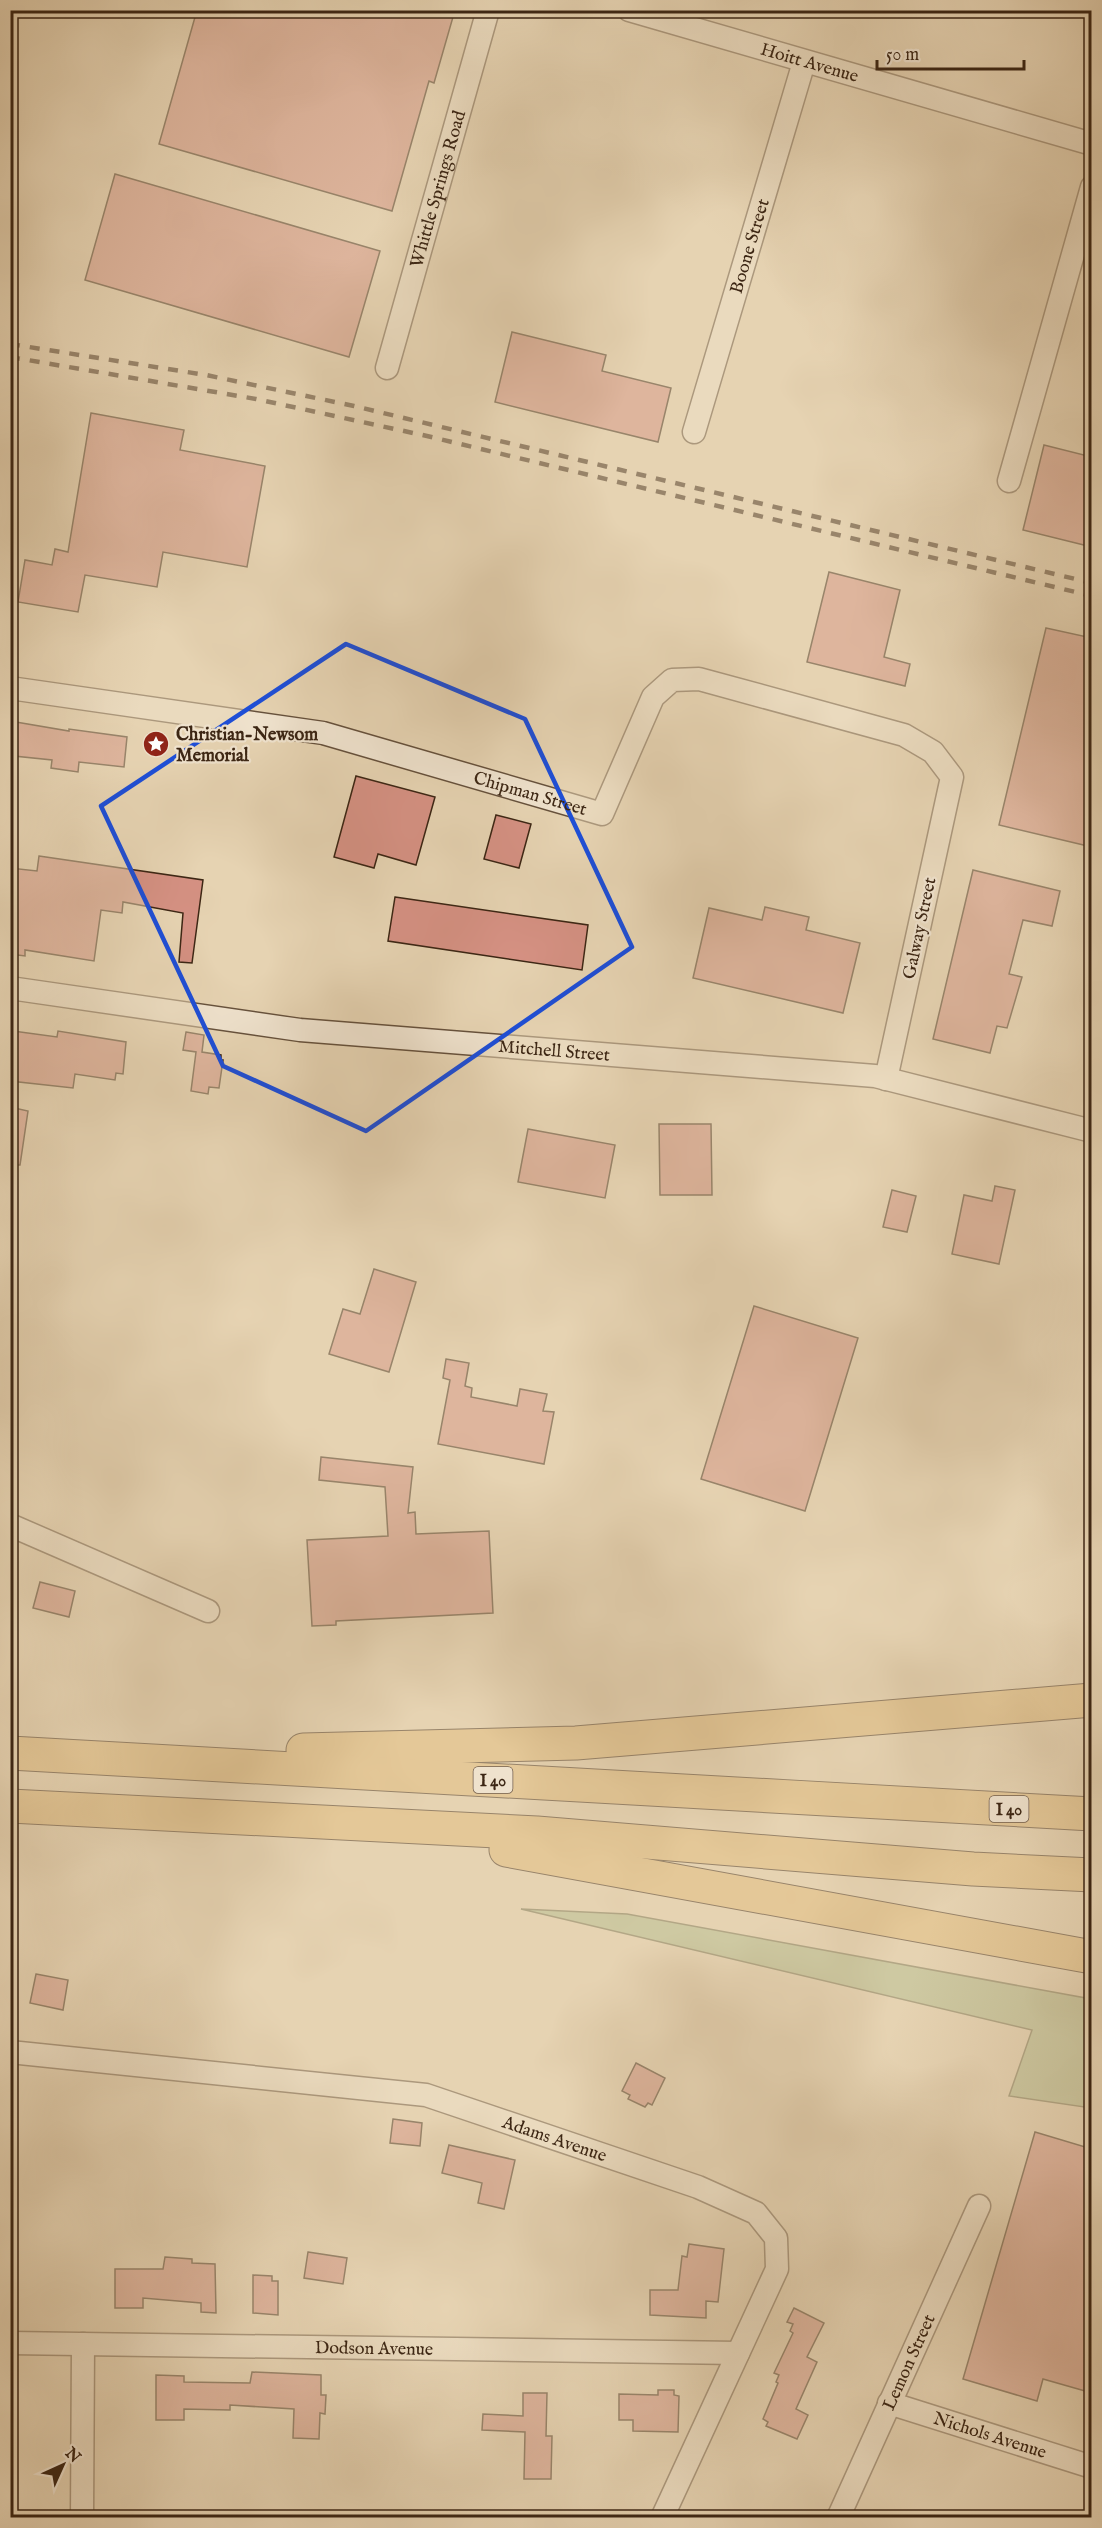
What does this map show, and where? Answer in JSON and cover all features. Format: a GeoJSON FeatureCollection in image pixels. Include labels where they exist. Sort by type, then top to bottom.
{"type":"FeatureCollection","features":[{"type":"Feature","properties":{"kind":"highway"},"geometry":{"type":"LineString","coordinates":[[60,1756],[576,1743],[1092,1700]]}},
{"type":"Feature","properties":{"kind":"highway","name":"I 40"},"geometry":{"type":"LineString","coordinates":[[10,1753],[1092,1814]]}},
{"type":"Feature","properties":{"kind":"highway"},"geometry":{"type":"LineString","coordinates":[[10,1806],[537,1833],[973,1869],[1092,1875]]}},
{"type":"Feature","properties":{"kind":"highway"},"geometry":{"type":"LineString","coordinates":[[363,1824],[1092,1957]]}},
{"type":"Feature","properties":{"kind":"street","name":"Whittle Springs Road"},"geometry":{"type":"LineString","coordinates":[[387,368],[488,10]]}},
{"type":"Feature","properties":{"kind":"street","name":"Hoitt Avenue"},"geometry":{"type":"LineString","coordinates":[[629,10],[1092,144]]}},
{"type":"Feature","properties":{"kind":"street","name":"Boone Street"},"geometry":{"type":"LineString","coordinates":[[693,432],[804,62]]}},
{"type":"Feature","properties":{"kind":"street"},"geometry":{"type":"LineString","coordinates":[[1009,481],[1092,187]]}},
{"type":"Feature","properties":{"kind":"street","name":"Chipman Street"},"geometry":{"type":"LineString","coordinates":[[10,688],[323,733],[602,814],[653,697],[672,680],[699,679],[904,735],[933,752],[952,777]]}},
{"type":"Feature","properties":{"kind":"street","name":"Galway Street"},"geometry":{"type":"LineString","coordinates":[[886,1079],[952,777]]}},
{"type":"Feature","properties":{"kind":"street","name":"Mitchell Street"},"geometry":{"type":"LineString","coordinates":[[10,988],[300,1030],[886,1079],[1092,1131]]}},
{"type":"Feature","properties":{"kind":"street"},"geometry":{"type":"LineString","coordinates":[[10,1525],[208,1611]]}},
{"type":"Feature","properties":{"kind":"street","name":"Adams Avenue"},"geometry":{"type":"LineString","coordinates":[[10,2052],[426,2095],[698,2187],[756,2213],[776,2238],[777,2269],[662,2517]]}},
{"type":"Feature","properties":{"kind":"street","name":"Lemon Street"},"geometry":{"type":"LineString","coordinates":[[838,2517],[862,2469],[889,2403],[979,2206]]}},
{"type":"Feature","properties":{"kind":"street","name":"Dodson Avenue"},"geometry":{"type":"LineString","coordinates":[[10,2343],[738,2353]]}},
{"type":"Feature","properties":{"kind":"street"},"geometry":{"type":"LineString","coordinates":[[82,2517],[83,2344]]}},
{"type":"Feature","properties":{"kind":"street","name":"Nichols Avenue"},"geometry":{"type":"LineString","coordinates":[[889,2403],[1092,2467]]}},
{"type":"Feature","properties":{"kind":"highlighted area"},"geometry":{"type":"Polygon","coordinates":[[[346,644],[525,719],[632,947],[366,1131],[223,1066],[101,806],[346,644]]]}},
{"type":"Feature","properties":{"kind":"green space"},"geometry":{"type":"Polygon","coordinates":[[[521,1909],[627,1914],[1091,1999],[1091,2108],[1009,2096],[1032,2030],[521,1909]]]}},
{"type":"Feature","properties":{"kind":"building"},"geometry":{"type":"Polygon","coordinates":[[[197,10],[455,10],[434,83],[429,81],[392,211],[159,144],[197,10]]]}},
{"type":"Feature","properties":{"kind":"building"},"geometry":{"type":"Polygon","coordinates":[[[115,174],[380,251],[349,357],[85,280],[115,174]]]}},
{"type":"Feature","properties":{"kind":"building"},"geometry":{"type":"Polygon","coordinates":[[[512,332],[606,355],[602,371],[671,388],[658,442],[495,402],[512,332]]]}},
{"type":"Feature","properties":{"kind":"building"},"geometry":{"type":"Polygon","coordinates":[[[91,413],[184,430],[180,450],[265,466],[247,567],[163,552],[157,587],[85,575],[78,612],[18,602],[25,560],[52,565],[55,549],[68,552],[91,413]]]}},
{"type":"Feature","properties":{"kind":"building"},"geometry":{"type":"Polygon","coordinates":[[[1044,445],[1092,457],[1092,547],[1023,530],[1044,445]]]}},
{"type":"Feature","properties":{"kind":"building"},"geometry":{"type":"Polygon","coordinates":[[[829,572],[900,590],[884,657],[910,664],[905,686],[807,662],[829,572]]]}},
{"type":"Feature","properties":{"kind":"building"},"geometry":{"type":"Polygon","coordinates":[[[1046,628],[1092,638],[1092,847],[999,825],[1046,628]]]}},
{"type":"Feature","properties":{"kind":"building"},"geometry":{"type":"Polygon","coordinates":[[[10,721],[69,731],[69,729],[127,737],[124,767],[79,762],[78,772],[51,768],[52,760],[14,756],[15,752],[10,751],[10,721]]]}},
{"type":"Feature","properties":{"kind":"building"},"geometry":{"type":"Polygon","coordinates":[[[356,776],[435,797],[416,865],[378,854],[374,868],[334,857],[356,776]]]}},
{"type":"Feature","properties":{"kind":"building"},"geometry":{"type":"Polygon","coordinates":[[[496,815],[531,824],[519,868],[484,859],[496,815]]]}},
{"type":"Feature","properties":{"kind":"building"},"geometry":{"type":"Polygon","coordinates":[[[39,856],[203,880],[192,963],[179,962],[183,913],[123,902],[122,913],[101,910],[94,961],[25,950],[25,956],[10,954],[10,868],[37,871],[39,856]]]}},
{"type":"Feature","properties":{"kind":"building"},"geometry":{"type":"Polygon","coordinates":[[[973,870],[1060,891],[1052,926],[1023,920],[1009,974],[1022,977],[1007,1028],[997,1026],[990,1053],[933,1039],[973,870]]]}},
{"type":"Feature","properties":{"kind":"building"},"geometry":{"type":"Polygon","coordinates":[[[395,897],[588,925],[582,970],[388,941],[395,897]]]}},
{"type":"Feature","properties":{"kind":"building"},"geometry":{"type":"Polygon","coordinates":[[[765,907],[809,917],[806,930],[860,943],[843,1013],[693,978],[709,908],[762,920],[765,907]]]}},
{"type":"Feature","properties":{"kind":"building"},"geometry":{"type":"Polygon","coordinates":[[[13,1031],[57,1037],[58,1031],[126,1042],[123,1074],[116,1073],[115,1080],[75,1074],[73,1088],[10,1081],[13,1031]]]}},
{"type":"Feature","properties":{"kind":"building"},"geometry":{"type":"Polygon","coordinates":[[[186,1032],[204,1035],[202,1052],[221,1055],[221,1060],[223,1060],[219,1088],[209,1087],[208,1094],[191,1091],[196,1052],[183,1050],[186,1032]]]}},
{"type":"Feature","properties":{"kind":"building"},"geometry":{"type":"Polygon","coordinates":[[[10,1107],[28,1111],[20,1165],[10,1165],[10,1107]]]}},
{"type":"Feature","properties":{"kind":"building"},"geometry":{"type":"Polygon","coordinates":[[[659,1124],[711,1124],[712,1195],[660,1195],[659,1124]]]}},
{"type":"Feature","properties":{"kind":"building"},"geometry":{"type":"Polygon","coordinates":[[[528,1129],[615,1145],[605,1198],[518,1182],[528,1129]]]}},
{"type":"Feature","properties":{"kind":"building"},"geometry":{"type":"Polygon","coordinates":[[[995,1186],[1015,1190],[999,1264],[952,1254],[964,1195],[992,1201],[995,1186]]]}},
{"type":"Feature","properties":{"kind":"building"},"geometry":{"type":"Polygon","coordinates":[[[892,1190],[916,1196],[907,1232],[883,1227],[892,1190]]]}},
{"type":"Feature","properties":{"kind":"building"},"geometry":{"type":"Polygon","coordinates":[[[374,1269],[416,1282],[389,1372],[329,1354],[343,1309],[360,1314],[374,1269]]]}},
{"type":"Feature","properties":{"kind":"building"},"geometry":{"type":"Polygon","coordinates":[[[754,1306],[858,1338],[805,1511],[701,1479],[754,1306]]]}},
{"type":"Feature","properties":{"kind":"building"},"geometry":{"type":"Polygon","coordinates":[[[446,1359],[469,1363],[465,1386],[472,1388],[471,1397],[517,1406],[520,1389],[547,1394],[543,1411],[554,1412],[544,1464],[438,1444],[450,1380],[443,1378],[446,1359]]]}},
{"type":"Feature","properties":{"kind":"building"},"geometry":{"type":"Polygon","coordinates":[[[321,1457],[413,1467],[408,1513],[415,1512],[416,1534],[489,1531],[493,1613],[336,1621],[336,1625],[312,1626],[307,1540],[388,1536],[385,1487],[319,1480],[321,1457]]]}},
{"type":"Feature","properties":{"kind":"building"},"geometry":{"type":"Polygon","coordinates":[[[40,1582],[75,1591],[69,1617],[33,1608],[40,1582]]]}},
{"type":"Feature","properties":{"kind":"building"},"geometry":{"type":"Polygon","coordinates":[[[36,1974],[68,1980],[63,2010],[30,2003],[36,1974]]]}},
{"type":"Feature","properties":{"kind":"building"},"geometry":{"type":"Polygon","coordinates":[[[636,2063],[665,2078],[652,2105],[648,2103],[645,2107],[628,2099],[630,2095],[622,2091],[636,2063]]]}},
{"type":"Feature","properties":{"kind":"building"},"geometry":{"type":"Polygon","coordinates":[[[393,2119],[422,2123],[420,2146],[390,2143],[393,2119]]]}},
{"type":"Feature","properties":{"kind":"building"},"geometry":{"type":"Polygon","coordinates":[[[1035,2132],[1092,2149],[1092,2393],[1043,2379],[1037,2401],[963,2379],[1035,2132]]]}},
{"type":"Feature","properties":{"kind":"building"},"geometry":{"type":"Polygon","coordinates":[[[449,2145],[515,2160],[504,2209],[478,2203],[482,2183],[442,2173],[449,2145]]]}},
{"type":"Feature","properties":{"kind":"building"},"geometry":{"type":"Polygon","coordinates":[[[689,2244],[724,2249],[718,2302],[706,2301],[706,2318],[650,2315],[650,2290],[678,2290],[682,2256],[687,2257],[689,2244]]]}},
{"type":"Feature","properties":{"kind":"building"},"geometry":{"type":"Polygon","coordinates":[[[308,2252],[347,2258],[343,2284],[304,2278],[308,2252]]]}},
{"type":"Feature","properties":{"kind":"building"},"geometry":{"type":"Polygon","coordinates":[[[165,2257],[192,2259],[192,2263],[215,2264],[216,2313],[201,2312],[201,2303],[143,2298],[143,2308],[115,2308],[115,2269],[163,2269],[165,2257]]]}},
{"type":"Feature","properties":{"kind":"building"},"geometry":{"type":"Polygon","coordinates":[[[253,2275],[272,2276],[272,2281],[278,2281],[278,2315],[253,2313],[253,2275]]]}},
{"type":"Feature","properties":{"kind":"building"},"geometry":{"type":"Polygon","coordinates":[[[794,2308],[824,2323],[807,2357],[817,2362],[796,2409],[808,2415],[797,2439],[766,2426],[768,2422],[763,2419],[778,2383],[776,2382],[779,2375],[774,2373],[793,2333],[790,2331],[793,2324],[787,2322],[794,2308]]]}},
{"type":"Feature","properties":{"kind":"building"},"geometry":{"type":"Polygon","coordinates":[[[252,2372],[321,2375],[321,2395],[326,2395],[325,2414],[320,2413],[319,2439],[293,2438],[294,2409],[230,2405],[230,2410],[184,2409],[184,2420],[156,2420],[156,2375],[184,2376],[184,2382],[250,2383],[252,2372]]]}},
{"type":"Feature","properties":{"kind":"building"},"geometry":{"type":"Polygon","coordinates":[[[658,2390],[674,2390],[674,2395],[679,2396],[678,2432],[633,2431],[633,2420],[619,2420],[619,2394],[658,2395],[658,2390]]]}},
{"type":"Feature","properties":{"kind":"building"},"geometry":{"type":"Polygon","coordinates":[[[523,2393],[547,2393],[546,2436],[552,2436],[551,2479],[524,2479],[525,2432],[482,2430],[483,2414],[523,2416],[523,2393]]]}},
{"type":"Feature","properties":{"kind":"railway"},"geometry":{"type":"LineString","coordinates":[[10,344],[206,375],[354,406],[1092,583]]}},
{"type":"Feature","properties":{"kind":"railway"},"geometry":{"type":"LineString","coordinates":[[10,357],[256,399],[427,436],[1092,596]]}},
{"type":"Feature","properties":{"kind":"place","name":"Christian-Newsom Memorial"},"geometry":{"type":"Point","coordinates":[156,744]}}]}
